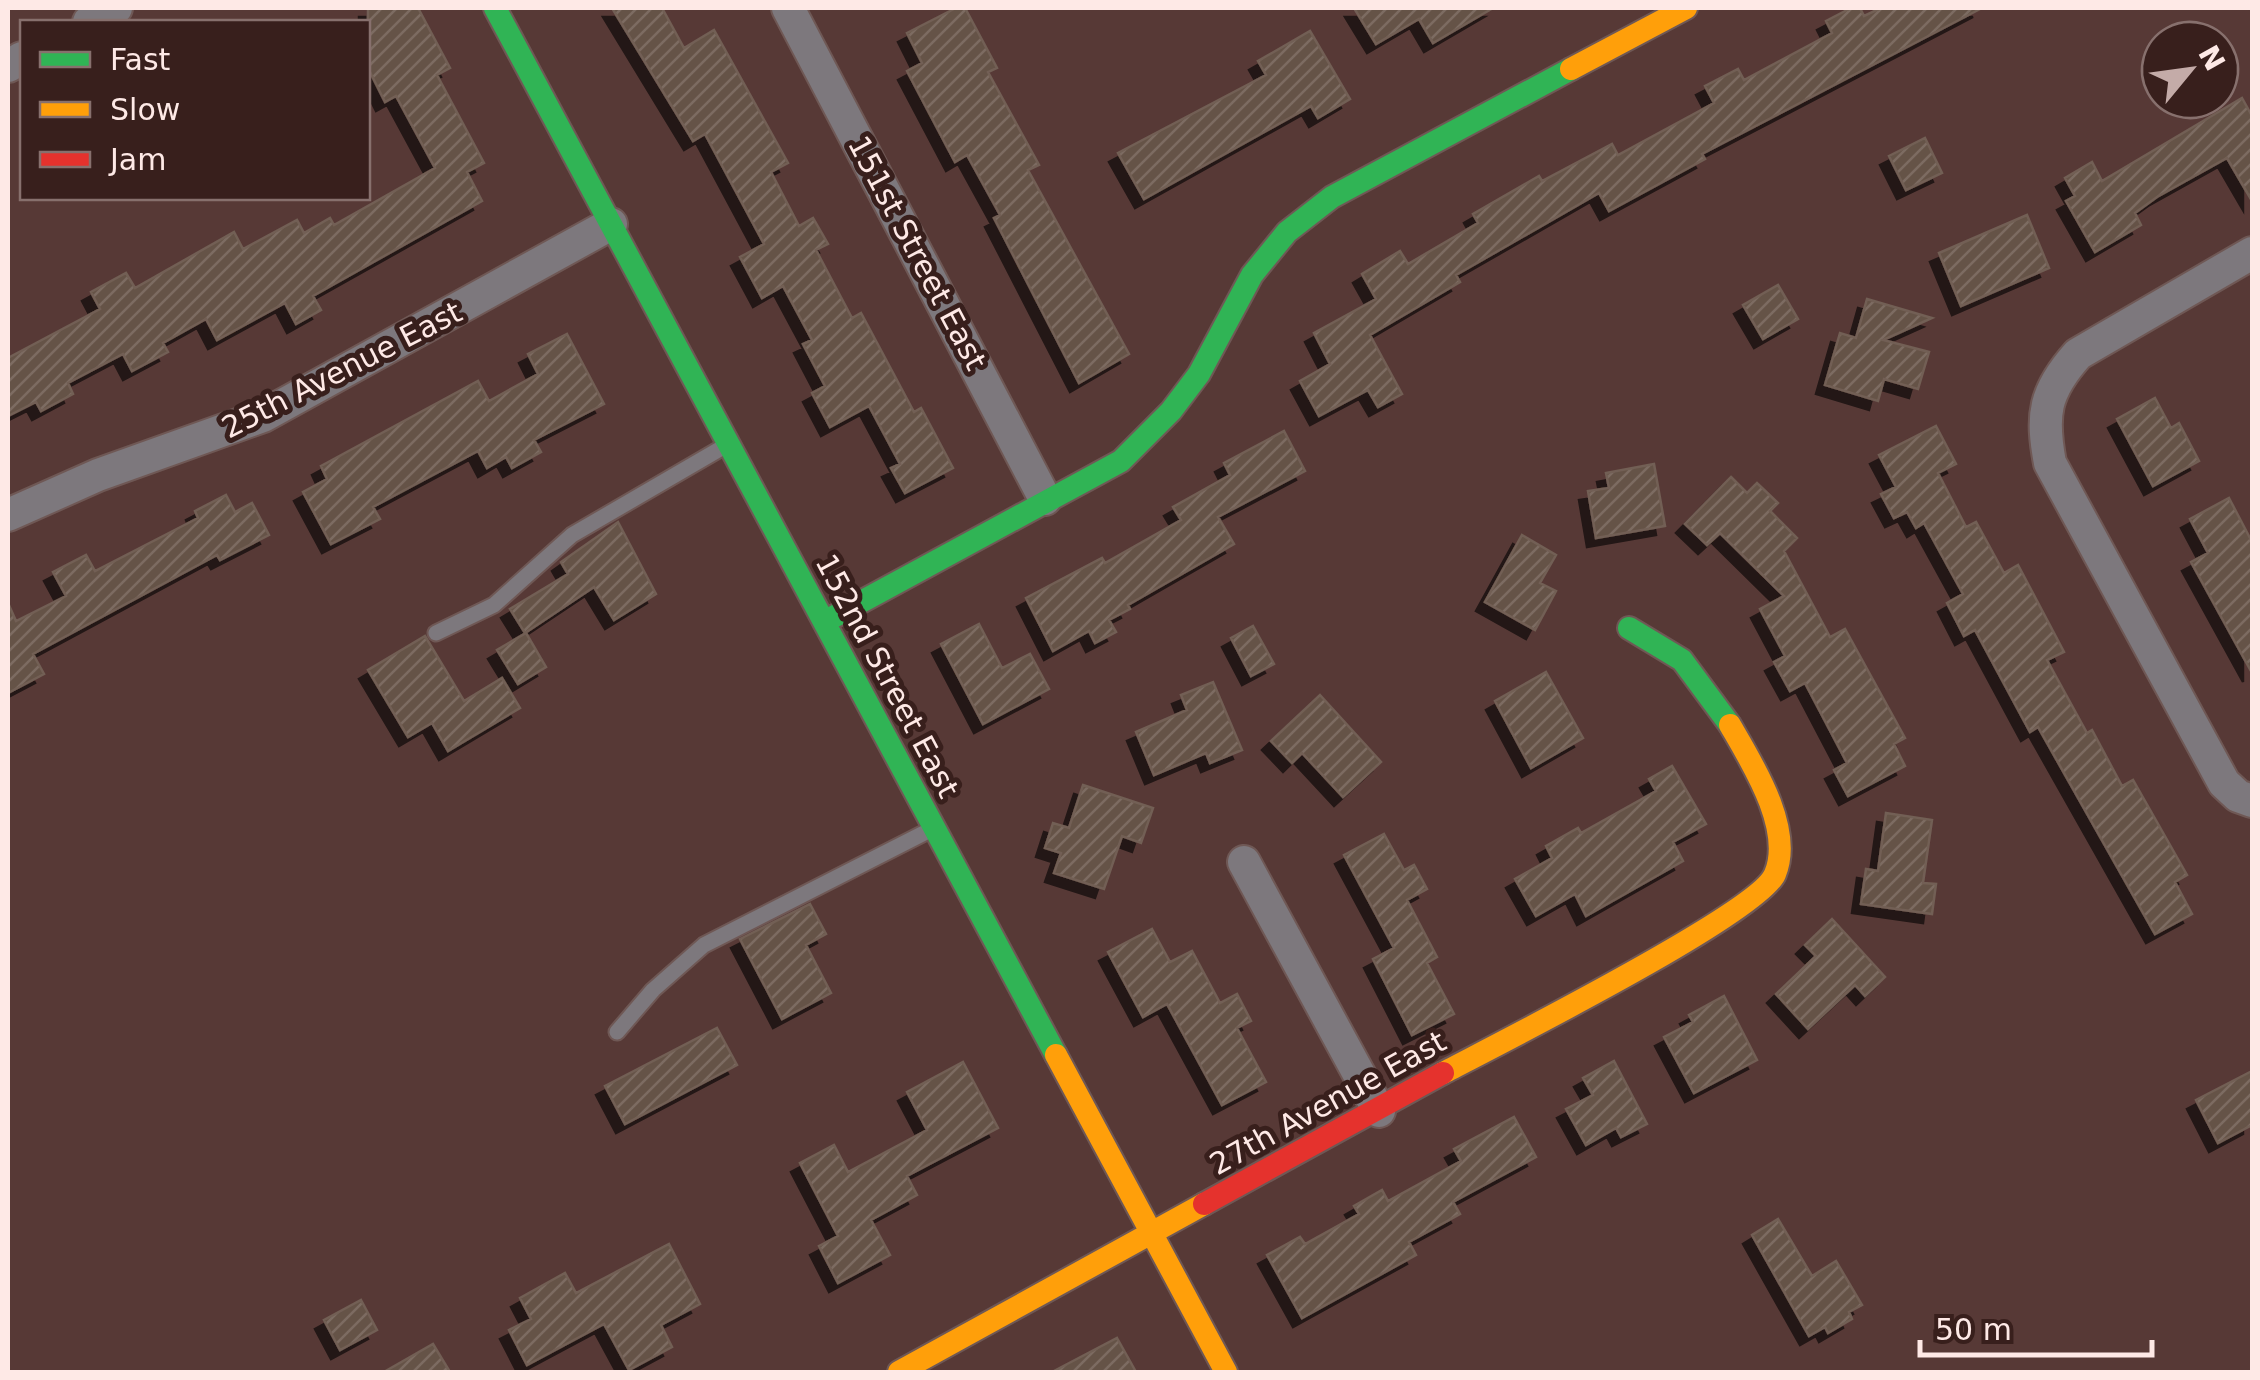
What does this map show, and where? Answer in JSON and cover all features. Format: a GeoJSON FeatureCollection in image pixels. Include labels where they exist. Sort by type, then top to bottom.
{"type":"FeatureCollection","features":[{"type":"Feature","properties":{"kind":"street"},"geometry":{"type":"LineString","coordinates":[[93,20],[116,8]]}},
{"type":"Feature","properties":{"kind":"street","name":"152nd Street East"},"geometry":{"type":"LineString","coordinates":[[495,8],[1226,1372]]}},
{"type":"Feature","properties":{"kind":"street"},"geometry":{"type":"LineString","coordinates":[[824,622],[1121,460],[1171,412],[1199,374],[1252,276],[1307,215],[1332,197],[1686,8]]}},
{"type":"Feature","properties":{"kind":"street","name":"151st Street East"},"geometry":{"type":"LineString","coordinates":[[792,9],[1045,499]]}},
{"type":"Feature","properties":{"kind":"street","name":"25th Avenue East"},"geometry":{"type":"LineString","coordinates":[[8,514],[98,475],[263,416],[611,224]]}},
{"type":"Feature","properties":{"kind":"street"},"geometry":{"type":"LineString","coordinates":[[2252,252],[2097,340],[2063,371],[2043,411],[2050,463],[2224,783],[2238,796],[2252,801]]}},
{"type":"Feature","properties":{"kind":"street","name":"27th Avenue East"},"geometry":{"type":"LineString","coordinates":[[899,1372],[1380,1111],[1712,926],[1762,892],[1776,872],[1779,838],[1774,816],[1708,691],[1681,659],[1630,628]]}},
{"type":"Feature","properties":{"kind":"street"},"geometry":{"type":"LineString","coordinates":[[1244,862],[1380,1111]]}},
{"type":"Feature","properties":{"kind":"lane"},"geometry":{"type":"LineString","coordinates":[[436,632],[494,605],[572,535],[729,444]]}},
{"type":"Feature","properties":{"kind":"lane"},"geometry":{"type":"LineString","coordinates":[[617,1032],[653,990],[704,945],[933,828]]}},
{"type":"Feature","properties":{"kind":"building"},"geometry":{"type":"Polygon","coordinates":[[[368,8],[418,8],[450,68],[437,75],[484,163],[467,172],[482,201],[313,296],[321,310],[296,324],[285,303],[217,340],[206,319],[163,343],[168,352],[132,371],[123,354],[68,383],[73,394],[41,411],[36,402],[8,416],[8,358],[100,309],[91,292],[126,273],[135,288],[234,232],[243,249],[297,220],[304,233],[330,218],[334,225],[435,168],[396,96],[385,102],[370,72],[368,8]]]}},
{"type":"Feature","properties":{"kind":"building"},"geometry":{"type":"Polygon","coordinates":[[[612,8],[662,8],[684,48],[714,30],[788,163],[771,172],[799,226],[813,218],[828,244],[816,250],[852,318],[861,313],[914,412],[921,408],[953,468],[905,493],[891,468],[900,464],[869,406],[830,427],[812,393],[825,386],[803,344],[812,340],[783,286],[762,298],[740,257],[764,244],[705,134],[693,141],[612,8]]]}},
{"type":"Feature","properties":{"kind":"building"},"geometry":{"type":"Polygon","coordinates":[[[956,8],[965,8],[997,68],[988,72],[1039,165],[1028,170],[1129,354],[1079,383],[994,218],[1000,215],[967,155],[955,162],[907,71],[922,63],[907,33],[956,8]]]}},
{"type":"Feature","properties":{"kind":"building"},"geometry":{"type":"Polygon","coordinates":[[[1354,8],[1493,8],[1433,43],[1419,19],[1376,44],[1354,8]]]}},
{"type":"Feature","properties":{"kind":"building"},"geometry":{"type":"Polygon","coordinates":[[[1851,8],[1860,8],[1864,16],[1881,8],[1982,8],[1702,154],[1705,159],[1609,211],[1599,193],[1456,275],[1460,282],[1370,335],[1402,394],[1378,407],[1368,390],[1319,416],[1300,381],[1330,364],[1314,333],[1376,299],[1362,274],[1400,251],[1408,264],[1478,223],[1473,214],[1539,176],[1542,181],[1612,144],[1618,155],[1714,103],[1705,86],[1738,69],[1744,80],[1832,33],[1826,21],[1851,8]]]}},
{"type":"Feature","properties":{"kind":"building"},"geometry":{"type":"Polygon","coordinates":[[[1310,31],[1350,99],[1318,118],[1311,106],[1144,199],[1118,153],[1266,75],[1258,61],[1310,31]]]}},
{"type":"Feature","properties":{"kind":"building"},"geometry":{"type":"Polygon","coordinates":[[[2240,99],[2252,116],[2252,201],[2227,158],[2157,197],[2135,213],[2141,225],[2095,252],[2066,201],[2075,196],[2065,178],[2092,162],[2102,181],[2205,120],[2240,120],[2240,99]]]}},
{"type":"Feature","properties":{"kind":"building"},"geometry":{"type":"Polygon","coordinates":[[[1925,138],[1942,173],[1906,190],[1889,156],[1925,138]]]}},
{"type":"Feature","properties":{"kind":"building"},"geometry":{"type":"Polygon","coordinates":[[[2027,215],[2049,268],[1961,306],[1939,253],[2027,215]]]}},
{"type":"Feature","properties":{"kind":"building"},"geometry":{"type":"Polygon","coordinates":[[[1778,285],[1798,319],[1763,339],[1743,305],[1778,285]]]}},
{"type":"Feature","properties":{"kind":"building"},"geometry":{"type":"Polygon","coordinates":[[[1867,299],[1932,318],[1883,340],[1929,352],[1918,389],[1884,379],[1878,401],[1825,385],[1840,333],[1856,338],[1867,299]]]}},
{"type":"Feature","properties":{"kind":"building"},"geometry":{"type":"Polygon","coordinates":[[[567,334],[604,404],[534,440],[541,452],[512,468],[506,457],[487,468],[478,451],[373,507],[380,519],[331,544],[303,492],[327,479],[321,466],[478,381],[489,401],[538,374],[528,354],[567,334]]]}},
{"type":"Feature","properties":{"kind":"building"},"geometry":{"type":"Polygon","coordinates":[[[2155,398],[2171,428],[2179,423],[2199,461],[2153,486],[2117,419],[2155,398]]]}},
{"type":"Feature","properties":{"kind":"building"},"geometry":{"type":"Polygon","coordinates":[[[1936,426],[1956,464],[1938,473],[1966,527],[1976,522],[2004,573],[2018,565],[2064,652],[2047,660],[2122,786],[2133,780],[2187,875],[2175,882],[2192,914],[2155,934],[2038,727],[2030,732],[1975,630],[1964,636],[1947,603],[1963,594],[1924,523],[1916,528],[1907,512],[1894,518],[1881,494],[1896,487],[1879,455],[1936,426]]]}},
{"type":"Feature","properties":{"kind":"building"},"geometry":{"type":"Polygon","coordinates":[[[1284,431],[1305,471],[1218,517],[1234,544],[1128,605],[1130,609],[1109,620],[1116,632],[1095,643],[1089,631],[1053,651],[1026,598],[1102,558],[1105,563],[1181,520],[1173,507],[1230,475],[1224,463],[1284,431]]]}},
{"type":"Feature","properties":{"kind":"building"},"geometry":{"type":"Polygon","coordinates":[[[1654,464],[1665,526],[1596,538],[1588,491],[1609,488],[1606,473],[1654,464]]]}},
{"type":"Feature","properties":{"kind":"building"},"geometry":{"type":"Polygon","coordinates":[[[1731,477],[1747,493],[1757,483],[1778,503],[1770,511],[1797,538],[1784,551],[1830,637],[1845,629],[1905,738],[1894,744],[1905,766],[1848,796],[1834,770],[1847,763],[1805,683],[1790,691],[1774,662],[1785,656],[1760,609],[1784,596],[1720,533],[1707,545],[1685,524],[1731,477]]]}},
{"type":"Feature","properties":{"kind":"building"},"geometry":{"type":"Polygon","coordinates":[[[226,495],[235,512],[252,503],[269,535],[220,560],[217,555],[33,654],[44,674],[8,693],[8,603],[16,621],[66,596],[53,572],[86,555],[95,571],[198,518],[195,511],[226,495]]]}},
{"type":"Feature","properties":{"kind":"building"},"geometry":{"type":"Polygon","coordinates":[[[2229,498],[2252,542],[2252,673],[2191,562],[2208,553],[2190,519],[2229,498]]]}},
{"type":"Feature","properties":{"kind":"building"},"geometry":{"type":"Polygon","coordinates":[[[618,522],[656,594],[614,620],[594,587],[525,633],[510,609],[568,574],[561,562],[618,522]]]}},
{"type":"Feature","properties":{"kind":"building"},"geometry":{"type":"Polygon","coordinates":[[[1522,535],[1556,555],[1540,583],[1556,591],[1535,630],[1485,602],[1522,535]]]}},
{"type":"Feature","properties":{"kind":"building"},"geometry":{"type":"Polygon","coordinates":[[[979,624],[1002,668],[1030,654],[1049,689],[983,724],[941,644],[979,624]]]}},
{"type":"Feature","properties":{"kind":"building"},"geometry":{"type":"Polygon","coordinates":[[[1253,626],[1274,664],[1251,676],[1231,638],[1253,626]]]}},
{"type":"Feature","properties":{"kind":"building"},"geometry":{"type":"Polygon","coordinates":[[[526,633],[546,667],[518,684],[497,650],[526,633]]]}},
{"type":"Feature","properties":{"kind":"building"},"geometry":{"type":"Polygon","coordinates":[[[425,636],[464,701],[502,678],[520,708],[448,751],[432,723],[408,737],[368,670],[425,636]]]}},
{"type":"Feature","properties":{"kind":"building"},"geometry":{"type":"Polygon","coordinates":[[[1546,672],[1583,738],[1531,768],[1495,701],[1546,672]]]}},
{"type":"Feature","properties":{"kind":"building"},"geometry":{"type":"Polygon","coordinates":[[[1213,682],[1242,750],[1210,763],[1206,753],[1154,775],[1136,732],[1187,710],[1181,695],[1213,682]]]}},
{"type":"Feature","properties":{"kind":"building"},"geometry":{"type":"Polygon","coordinates":[[[1320,695],[1381,762],[1343,797],[1302,753],[1292,763],[1271,741],[1320,695]]]}},
{"type":"Feature","properties":{"kind":"building"},"geometry":{"type":"Polygon","coordinates":[[[1672,766],[1706,824],[1673,842],[1683,861],[1586,916],[1575,894],[1536,916],[1515,879],[1552,858],[1546,846],[1578,828],[1581,833],[1656,791],[1649,779],[1672,766]]]}},
{"type":"Feature","properties":{"kind":"building"},"geometry":{"type":"Polygon","coordinates":[[[1083,785],[1153,808],[1141,843],[1122,836],[1104,889],[1054,873],[1061,853],[1045,848],[1053,823],[1069,828],[1083,785]]]}},
{"type":"Feature","properties":{"kind":"building"},"geometry":{"type":"Polygon","coordinates":[[[1886,813],[1932,820],[1923,883],[1936,884],[1932,914],[1861,904],[1866,869],[1878,871],[1886,813]]]}},
{"type":"Feature","properties":{"kind":"building"},"geometry":{"type":"Polygon","coordinates":[[[1384,834],[1404,870],[1414,865],[1427,889],[1407,900],[1437,957],[1427,963],[1454,1014],[1412,1035],[1373,959],[1394,948],[1344,855],[1384,834]]]}},
{"type":"Feature","properties":{"kind":"building"},"geometry":{"type":"Polygon","coordinates":[[[810,904],[826,934],[806,945],[831,993],[782,1019],[740,939],[810,904]]]}},
{"type":"Feature","properties":{"kind":"building"},"geometry":{"type":"Polygon","coordinates":[[[1832,919],[1885,977],[1865,996],[1855,985],[1808,1029],[1776,994],[1816,956],[1805,945],[1832,919]]]}},
{"type":"Feature","properties":{"kind":"building"},"geometry":{"type":"Polygon","coordinates":[[[1152,929],[1170,962],[1192,951],[1220,1003],[1237,994],[1251,1021],[1237,1028],[1266,1082],[1222,1105],[1167,1004],[1143,1017],[1108,952],[1152,929]]]}},
{"type":"Feature","properties":{"kind":"building"},"geometry":{"type":"Polygon","coordinates":[[[1724,996],[1757,1060],[1694,1093],[1664,1037],[1693,1022],[1689,1015],[1724,996]]]}},
{"type":"Feature","properties":{"kind":"building"},"geometry":{"type":"Polygon","coordinates":[[[717,1028],[737,1065],[625,1124],[605,1086],[717,1028]]]}},
{"type":"Feature","properties":{"kind":"building"},"geometry":{"type":"Polygon","coordinates":[[[1614,1061],[1647,1124],[1621,1137],[1616,1128],[1586,1145],[1566,1109],[1593,1095],[1583,1078],[1614,1061]]]}},
{"type":"Feature","properties":{"kind":"building"},"geometry":{"type":"Polygon","coordinates":[[[963,1062],[998,1128],[907,1176],[917,1195],[871,1220],[890,1255],[838,1283],[819,1246],[838,1236],[800,1163],[834,1145],[848,1172],[927,1130],[907,1092],[963,1062]]]}},
{"type":"Feature","properties":{"kind":"building"},"geometry":{"type":"Polygon","coordinates":[[[2252,1071],[2252,1125],[2218,1143],[2196,1100],[2252,1071]]]}},
{"type":"Feature","properties":{"kind":"building"},"geometry":{"type":"Polygon","coordinates":[[[1514,1117],[1536,1157],[1453,1202],[1460,1214],[1409,1242],[1416,1255],[1302,1318],[1267,1255],[1300,1237],[1305,1244],[1359,1214],[1354,1206],[1382,1190],[1388,1201],[1461,1161],[1454,1149],[1514,1117]]]}},
{"type":"Feature","properties":{"kind":"building"},"geometry":{"type":"Polygon","coordinates":[[[1778,1219],[1812,1276],[1836,1261],[1862,1305],[1849,1312],[1852,1319],[1828,1333],[1825,1327],[1809,1336],[1752,1235],[1778,1219]]]}},
{"type":"Feature","properties":{"kind":"building"},"geometry":{"type":"Polygon","coordinates":[[[669,1244],[700,1304],[661,1325],[672,1347],[629,1370],[604,1324],[527,1365],[509,1330],[531,1319],[520,1298],[565,1273],[576,1293],[669,1244]]]}},
{"type":"Feature","properties":{"kind":"building"},"geometry":{"type":"Polygon","coordinates":[[[361,1300],[377,1330],[340,1350],[324,1320],[361,1300]]]}},
{"type":"Feature","properties":{"kind":"building"},"geometry":{"type":"Polygon","coordinates":[[[1117,1338],[1136,1372],[1052,1372],[1117,1338]]]}},
{"type":"Feature","properties":{"kind":"building"},"geometry":{"type":"Polygon","coordinates":[[[433,1344],[450,1372],[384,1372],[433,1344]]]}},
{"type":"Feature","properties":{"kind":"traffic: fast"},"geometry":{"type":"LineString","coordinates":[[495,8],[1056,1055]]}},
{"type":"Feature","properties":{"kind":"traffic: fast"},"geometry":{"type":"LineString","coordinates":[[824,622],[1121,461],[1171,411],[1199,374],[1252,275],[1287,232],[1332,197],[1571,69]]}},
{"type":"Feature","properties":{"kind":"traffic: fast"},"geometry":{"type":"LineString","coordinates":[[1629,628],[1682,660],[1730,725]]}},
{"type":"Feature","properties":{"kind":"traffic: slow"},"geometry":{"type":"LineString","coordinates":[[1571,69],[1686,8]]}},
{"type":"Feature","properties":{"kind":"traffic: slow"},"geometry":{"type":"LineString","coordinates":[[1443,1073],[1677,947],[1758,893],[1775,874],[1779,856],[1775,817],[1759,777],[1730,725]]}},
{"type":"Feature","properties":{"kind":"traffic: slow"},"geometry":{"type":"LineString","coordinates":[[1056,1055],[1226,1372]]}},
{"type":"Feature","properties":{"kind":"traffic: slow"},"geometry":{"type":"LineString","coordinates":[[899,1372],[1204,1204]]}},
{"type":"Feature","properties":{"kind":"traffic: jam"},"geometry":{"type":"LineString","coordinates":[[1204,1204],[1443,1073]]}}]}
